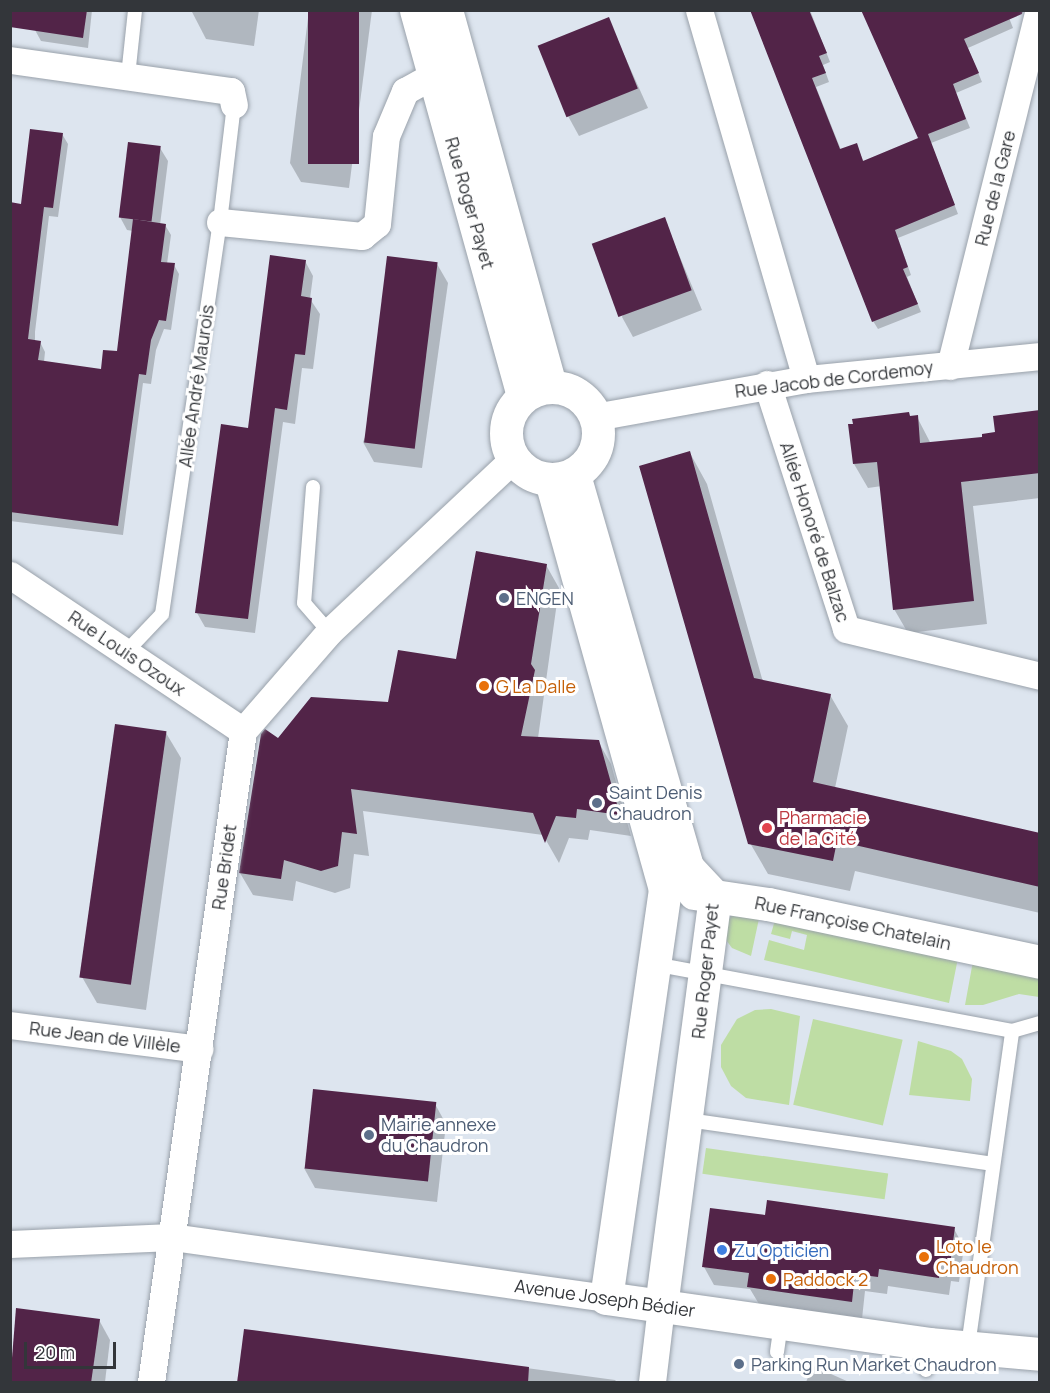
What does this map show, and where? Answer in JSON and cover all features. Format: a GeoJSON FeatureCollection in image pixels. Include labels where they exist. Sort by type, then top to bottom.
{"type":"FeatureCollection","features":[{"type":"Feature","properties":{"kind":"street","name":"Rue Roger Payet"},"geometry":{"type":"LineString","coordinates":[[416,10],[448,72],[537,390]]}},
{"type":"Feature","properties":{"kind":"street","name":"Rue Roger Payet"},"geometry":{"type":"LineString","coordinates":[[446,10],[448,72]]}},
{"type":"Feature","properties":{"kind":"street"},"geometry":{"type":"LineString","coordinates":[[699,10],[806,379]]}},
{"type":"Feature","properties":{"kind":"street","name":"Rue de la Gare"},"geometry":{"type":"LineString","coordinates":[[950,366],[1039,10]]}},
{"type":"Feature","properties":{"kind":"street"},"geometry":{"type":"LineString","coordinates":[[10,60],[231,91],[234,105]]}},
{"type":"Feature","properties":{"kind":"street"},"geometry":{"type":"LineString","coordinates":[[220,222],[362,236],[377,224],[386,136],[405,92],[448,72]]}},
{"type":"Feature","properties":{"kind":"street","name":"Rue Jacob de Cordemoy"},"geometry":{"type":"LineString","coordinates":[[595,417],[767,384],[1040,356]]}},
{"type":"Feature","properties":{"kind":"street","name":"Allée Honoré de Balzac"},"geometry":{"type":"LineString","coordinates":[[767,384],[846,629],[1040,676]]}},
{"type":"Feature","properties":{"kind":"street"},"geometry":{"type":"LineString","coordinates":[[537,390],[575,391],[595,417],[599,439],[592,459],[562,478],[530,475],[513,459],[505,438],[508,416],[537,390]]}},
{"type":"Feature","properties":{"kind":"street"},"geometry":{"type":"LineString","coordinates":[[243,731],[329,632],[513,459]]}},
{"type":"Feature","properties":{"kind":"street"},"geometry":{"type":"LineString","coordinates":[[562,478],[665,889],[606,1298]]}},
{"type":"Feature","properties":{"kind":"street","name":"Rue Roger Payet"},"geometry":{"type":"LineString","coordinates":[[562,478],[687,867],[715,897],[688,1120],[652,1383]]}},
{"type":"Feature","properties":{"kind":"street","name":"Rue Louis Ozoux"},"geometry":{"type":"LineString","coordinates":[[10,574],[243,731]]}},
{"type":"Feature","properties":{"kind":"street","name":"Rue Bridet"},"geometry":{"type":"LineString","coordinates":[[151,1383],[243,731]]}},
{"type":"Feature","properties":{"kind":"street","name":"Rue Françoise Chatelain"},"geometry":{"type":"LineString","coordinates":[[665,889],[768,904],[1040,962]]}},
{"type":"Feature","properties":{"kind":"street","name":"Rue Jean de Villèle"},"geometry":{"type":"LineString","coordinates":[[10,1025],[198,1049]]}},
{"type":"Feature","properties":{"kind":"street","name":"Avenue Joseph Bédier"},"geometry":{"type":"LineString","coordinates":[[10,1244],[172,1237],[661,1306],[779,1337],[927,1357],[968,1346],[1040,1354]]}},
{"type":"Feature","properties":{"kind":"lane"},"geometry":{"type":"LineString","coordinates":[[128,76],[135,10]]}},
{"type":"Feature","properties":{"kind":"lane","name":"Allée André Maurois"},"geometry":{"type":"LineString","coordinates":[[126,652],[162,614],[220,222],[234,105]]}},
{"type":"Feature","properties":{"kind":"lane"},"geometry":{"type":"LineString","coordinates":[[313,487],[304,603],[329,632]]}},
{"type":"Feature","properties":{"kind":"lane"},"geometry":{"type":"LineString","coordinates":[[654,964],[1012,1031],[1040,1023]]}},
{"type":"Feature","properties":{"kind":"lane"},"geometry":{"type":"LineString","coordinates":[[968,1346],[1012,1031]]}},
{"type":"Feature","properties":{"kind":"lane"},"geometry":{"type":"LineString","coordinates":[[688,1120],[992,1164]]}},
{"type":"Feature","properties":{"kind":"green space"},"geometry":{"type":"Polygon","coordinates":[[[734,912],[760,914],[751,956],[732,948],[726,940],[726,924],[734,912]]]}},
{"type":"Feature","properties":{"kind":"green space"},"geometry":{"type":"Polygon","coordinates":[[[775,920],[958,958],[949,1003],[764,960],[769,940],[804,950],[807,935],[792,931],[790,939],[771,934],[775,920]]]}},
{"type":"Feature","properties":{"kind":"green space"},"geometry":{"type":"Polygon","coordinates":[[[973,961],[1039,975],[1039,997],[1019,994],[983,1005],[965,1005],[973,961]]]}},
{"type":"Feature","properties":{"kind":"green space"},"geometry":{"type":"Polygon","coordinates":[[[771,1009],[800,1016],[789,1105],[746,1098],[731,1086],[721,1067],[721,1045],[737,1019],[755,1010],[771,1009]]]}},
{"type":"Feature","properties":{"kind":"green space"},"geometry":{"type":"Polygon","coordinates":[[[813,1019],[903,1040],[883,1125],[793,1105],[813,1019]]]}},
{"type":"Feature","properties":{"kind":"green space"},"geometry":{"type":"Polygon","coordinates":[[[918,1041],[951,1051],[962,1059],[972,1079],[970,1101],[909,1095],[918,1041]]]}},
{"type":"Feature","properties":{"kind":"green space"},"geometry":{"type":"Polygon","coordinates":[[[706,1148],[888,1174],[885,1199],[702,1174],[706,1148]]]}},
{"type":"Feature","properties":{"kind":"building"},"geometry":{"type":"Polygon","coordinates":[[[10,10],[87,10],[83,38],[10,27],[10,10]]]}},
{"type":"Feature","properties":{"kind":"building"},"geometry":{"type":"Polygon","coordinates":[[[308,10],[359,10],[359,164],[308,164],[308,10]]]}},
{"type":"Feature","properties":{"kind":"building"},"geometry":{"type":"Polygon","coordinates":[[[750,10],[809,10],[827,53],[819,56],[826,73],[812,78],[840,149],[857,143],[863,161],[923,136],[918,138],[861,10],[1023,10],[1022,14],[964,39],[979,73],[953,84],[966,119],[928,134],[955,205],[895,230],[908,267],[903,269],[918,304],[872,322],[750,10]]]}},
{"type":"Feature","properties":{"kind":"building"},"geometry":{"type":"Polygon","coordinates":[[[609,17],[638,88],[566,117],[538,46],[609,17]]]}},
{"type":"Feature","properties":{"kind":"building"},"geometry":{"type":"Polygon","coordinates":[[[30,129],[63,133],[53,208],[44,207],[28,339],[41,341],[38,360],[101,369],[103,350],[117,351],[133,219],[166,224],[161,262],[175,263],[166,321],[159,320],[151,340],[146,375],[139,374],[118,526],[10,512],[10,202],[21,204],[30,129]]]}},
{"type":"Feature","properties":{"kind":"building"},"geometry":{"type":"Polygon","coordinates":[[[128,142],[161,146],[151,221],[119,217],[128,142]]]}},
{"type":"Feature","properties":{"kind":"building"},"geometry":{"type":"Polygon","coordinates":[[[665,217],[692,290],[618,317],[592,244],[665,217]]]}},
{"type":"Feature","properties":{"kind":"building"},"geometry":{"type":"Polygon","coordinates":[[[270,255],[306,260],[301,296],[312,298],[305,355],[295,354],[287,410],[275,408],[248,619],[195,613],[221,424],[248,428],[270,255]]]}},
{"type":"Feature","properties":{"kind":"building"},"geometry":{"type":"Polygon","coordinates":[[[387,256],[438,262],[415,449],[364,443],[387,256]]]}},
{"type":"Feature","properties":{"kind":"building"},"geometry":{"type":"Polygon","coordinates":[[[1040,410],[1040,473],[961,482],[974,601],[893,610],[877,462],[853,464],[848,424],[853,424],[852,419],[909,412],[910,416],[918,415],[920,443],[982,437],[982,434],[995,432],[993,416],[1040,410]]]}},
{"type":"Feature","properties":{"kind":"building"},"geometry":{"type":"Polygon","coordinates":[[[690,451],[754,678],[831,694],[813,782],[1040,833],[1040,887],[837,841],[833,861],[748,844],[639,466],[690,451]]]}},
{"type":"Feature","properties":{"kind":"building"},"geometry":{"type":"Polygon","coordinates":[[[476,551],[547,564],[531,664],[535,670],[521,736],[599,740],[620,815],[577,809],[576,818],[556,816],[545,843],[533,813],[351,789],[357,834],[342,832],[338,866],[321,871],[284,860],[281,879],[239,873],[261,734],[265,729],[278,738],[311,697],[388,702],[398,650],[456,659],[476,551]]]}},
{"type":"Feature","properties":{"kind":"building"},"geometry":{"type":"Polygon","coordinates":[[[115,724],[166,731],[131,985],[79,978],[115,724]]]}},
{"type":"Feature","properties":{"kind":"building","name":"Mairie annexe du Chaudron"},"geometry":{"type":"Polygon","coordinates":[[[313,1089],[436,1102],[428,1182],[305,1169],[313,1089]]]}},
{"type":"Feature","properties":{"kind":"building"},"geometry":{"type":"Polygon","coordinates":[[[767,1200],[955,1227],[950,1265],[941,1263],[939,1278],[879,1269],[878,1277],[855,1274],[852,1302],[747,1287],[749,1273],[702,1267],[710,1208],[765,1215],[767,1200]]]}},
{"type":"Feature","properties":{"kind":"building"},"geometry":{"type":"Polygon","coordinates":[[[16,1308],[100,1319],[91,1383],[10,1383],[16,1308]]]}},
{"type":"Feature","properties":{"kind":"building"},"geometry":{"type":"Polygon","coordinates":[[[244,1329],[529,1367],[528,1383],[237,1383],[244,1329]]]}},
{"type":"Feature","properties":{"kind":"place","name":"ENGEN"},"geometry":{"type":"Point","coordinates":[504,598]}},
{"type":"Feature","properties":{"kind":"place","name":"G La Dalle"},"geometry":{"type":"Point","coordinates":[484,686]}},
{"type":"Feature","properties":{"kind":"place","name":"Saint Denis Chaudron"},"geometry":{"type":"Point","coordinates":[597,803]}},
{"type":"Feature","properties":{"kind":"place","name":"Pharmacie de la Cité"},"geometry":{"type":"Point","coordinates":[767,828]}},
{"type":"Feature","properties":{"kind":"place","name":"Mairie annexe du Chaudron"},"geometry":{"type":"Point","coordinates":[369,1135]}},
{"type":"Feature","properties":{"kind":"place","name":"Zu Opticien"},"geometry":{"type":"Point","coordinates":[722,1250]}},
{"type":"Feature","properties":{"kind":"place","name":"Loto le Chaudron"},"geometry":{"type":"Point","coordinates":[924,1257]}},
{"type":"Feature","properties":{"kind":"place","name":"Paddock 2"},"geometry":{"type":"Point","coordinates":[771,1279]}},
{"type":"Feature","properties":{"kind":"place","name":"Parking Run Market Chaudron"},"geometry":{"type":"Point","coordinates":[739,1364]}}]}
